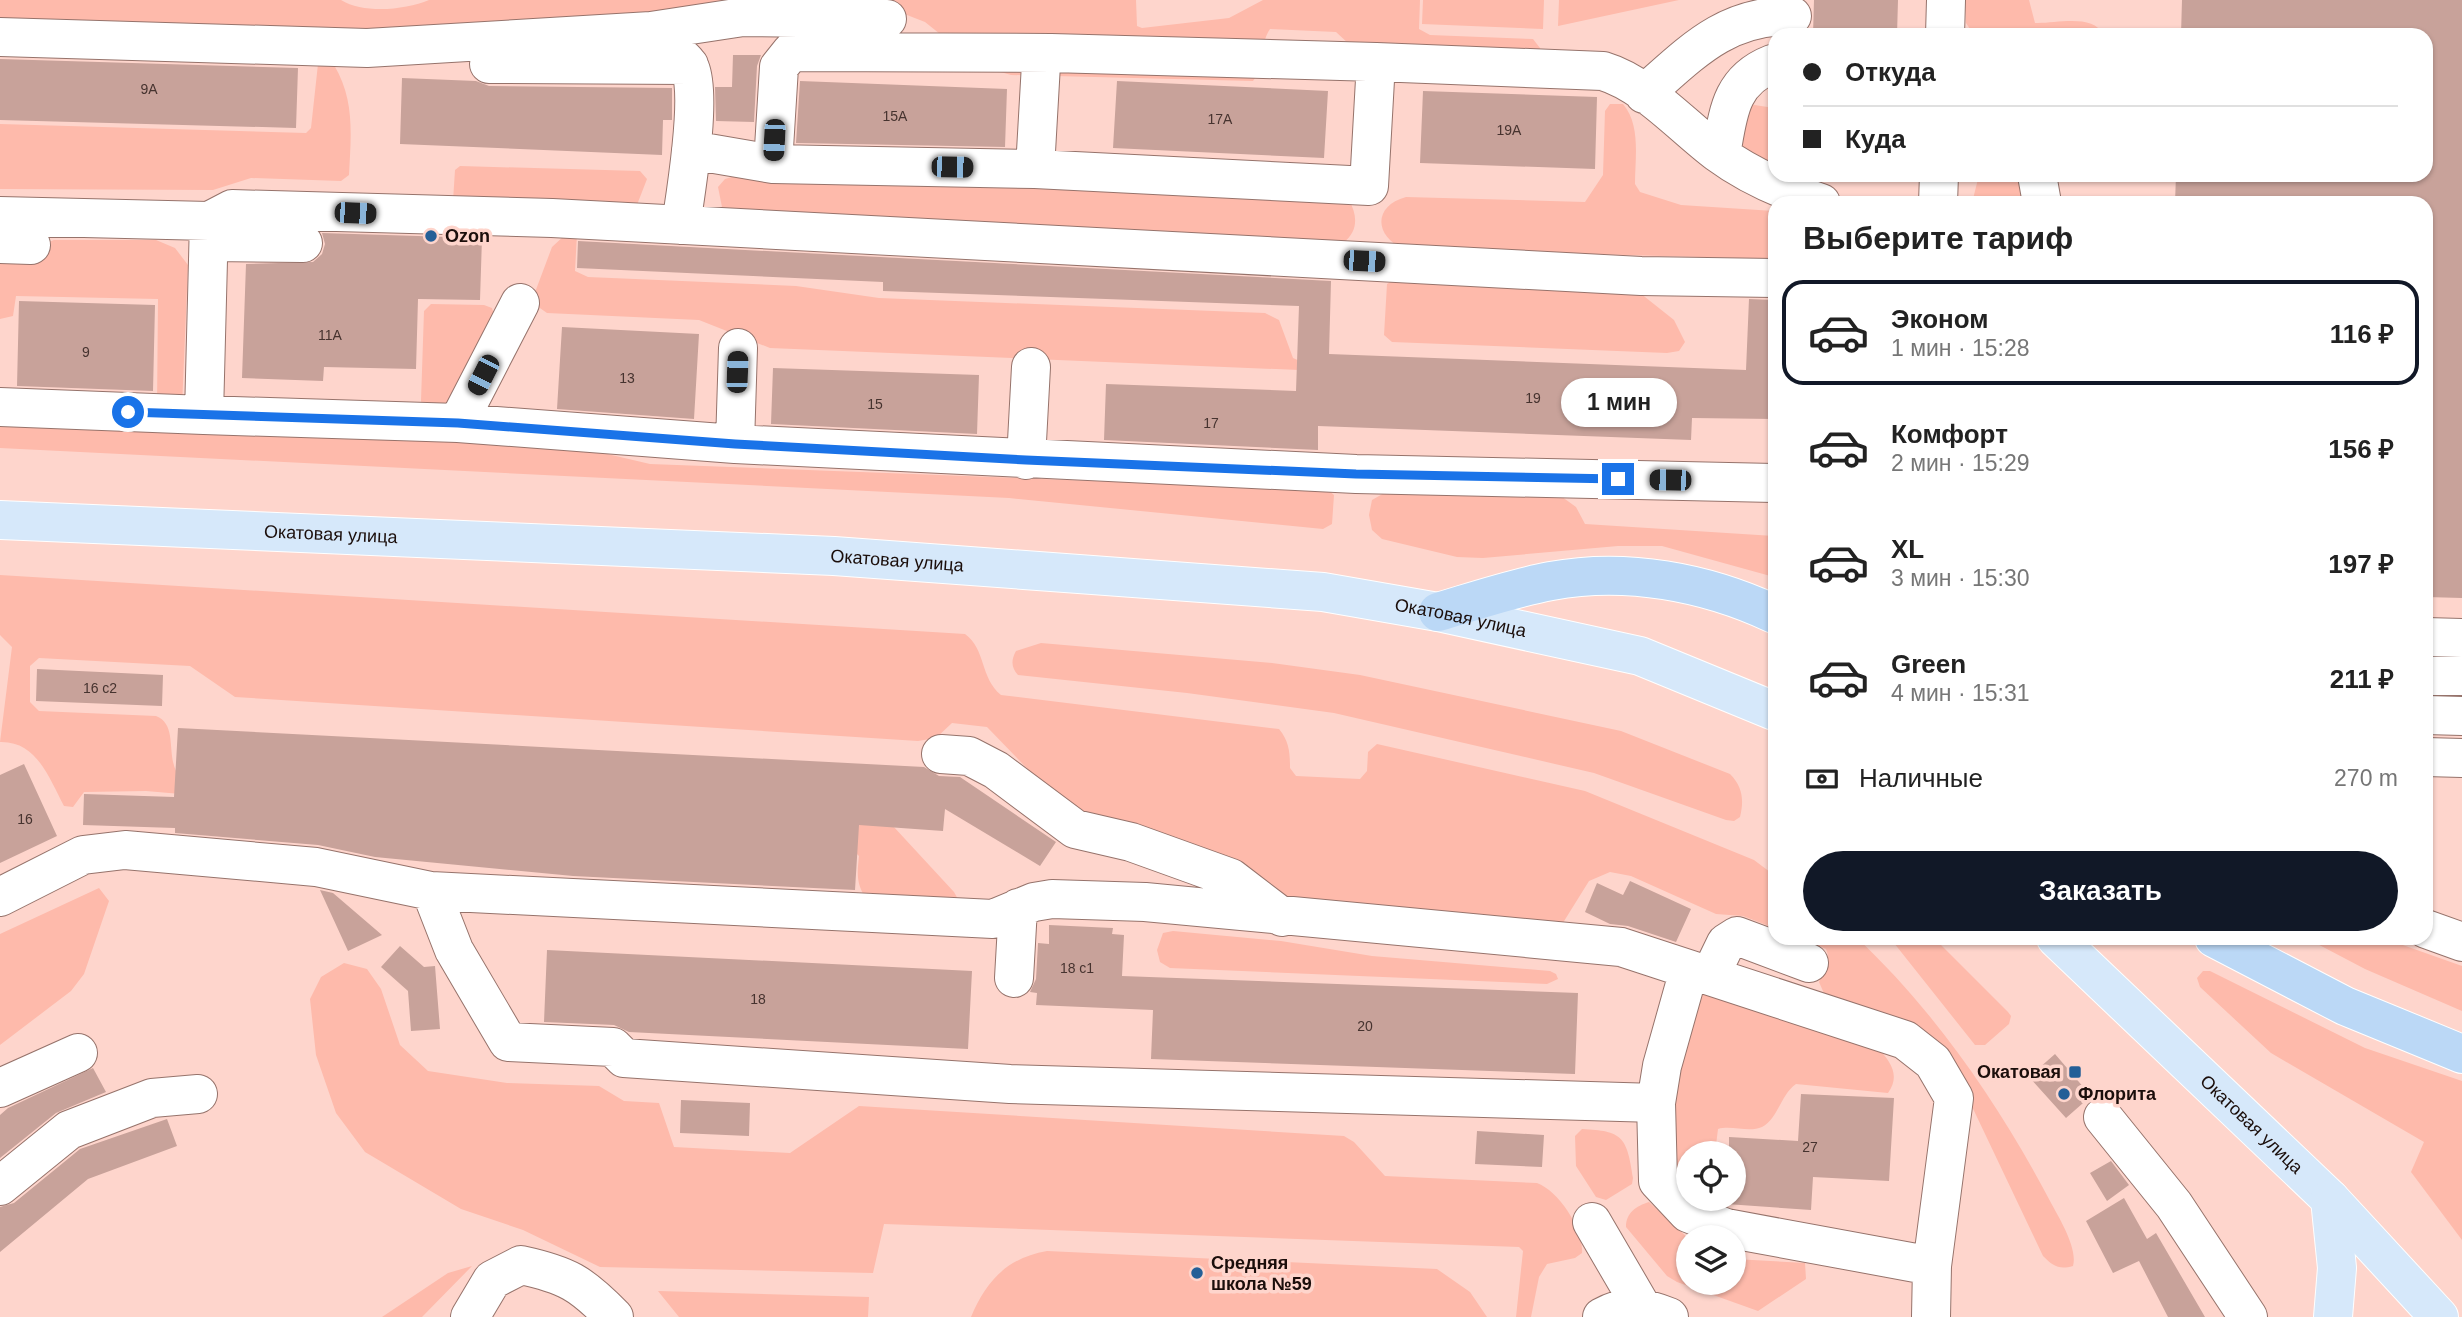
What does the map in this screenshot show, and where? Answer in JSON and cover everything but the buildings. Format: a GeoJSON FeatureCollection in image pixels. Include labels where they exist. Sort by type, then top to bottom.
{"type":"FeatureCollection","features":[{"type":"Feature","properties":{"kind":"highway"},"geometry":{"type":"LineString","coordinates":[[1438,612],[1551,581],[1620,575],[1660,579],[1727,596],[1768,612]]}},
{"type":"Feature","properties":{"kind":"highway"},"geometry":{"type":"LineString","coordinates":[[2228,945],[2345,1006],[2462,1054]]}},
{"type":"Feature","properties":{"kind":"main road","name":"Окатовая улица"},"geometry":{"type":"LineString","coordinates":[[0,520],[991,566],[1323,592],[1438,612],[1640,656],[1768,709]]}},
{"type":"Feature","properties":{"kind":"main road","name":"Окатовая улица"},"geometry":{"type":"LineString","coordinates":[[2063,945],[2330,1199],[2439,1317]]}},
{"type":"Feature","properties":{"kind":"main road"},"geometry":{"type":"LineString","coordinates":[[2330,1199],[2337,1268],[2333,1317]]}},
{"type":"Feature","properties":{"kind":"main road"},"geometry":{"type":"LineString","coordinates":[[2337,1268],[2359,1317]]}},
{"type":"Feature","properties":{"kind":"street"},"geometry":{"type":"LineString","coordinates":[[1945,28],[1946,0]]}},
{"type":"Feature","properties":{"kind":"street"},"geometry":{"type":"LineString","coordinates":[[1644,94],[1715,35],[1760,17],[1792,16]]}},
{"type":"Feature","properties":{"kind":"street"},"geometry":{"type":"LineString","coordinates":[[0,37],[367,48],[651,31],[743,17],[887,19]]}},
{"type":"Feature","properties":{"kind":"street"},"geometry":{"type":"LineString","coordinates":[[651,31],[689,65],[693,82],[691,150],[681,225]]}},
{"type":"Feature","properties":{"kind":"street"},"geometry":{"type":"LineString","coordinates":[[367,48],[402,60],[430,64],[689,65]]}},
{"type":"Feature","properties":{"kind":"street"},"geometry":{"type":"LineString","coordinates":[[773,164],[779,67],[790,52],[1051,53],[1376,62],[1603,71],[1618,76],[1644,94],[1721,155],[1771,186],[1800,196]]}},
{"type":"Feature","properties":{"kind":"street"},"geometry":{"type":"LineString","coordinates":[[1035,169],[1041,64],[1051,53]]}},
{"type":"Feature","properties":{"kind":"street"},"geometry":{"type":"LineString","coordinates":[[691,150],[773,164],[1035,169],[1369,186],[1376,62]]}},
{"type":"Feature","properties":{"kind":"street"},"geometry":{"type":"LineString","coordinates":[[1721,155],[1730,102],[1754,71],[1768,66]]}},
{"type":"Feature","properties":{"kind":"street"},"geometry":{"type":"LineString","coordinates":[[204,415],[209,232],[232,209],[681,225],[1641,276],[1768,278]]}},
{"type":"Feature","properties":{"kind":"street"},"geometry":{"type":"LineString","coordinates":[[0,216],[209,232],[303,243]]}},
{"type":"Feature","properties":{"kind":"street"},"geometry":{"type":"LineString","coordinates":[[458,423],[520,303]]}},
{"type":"Feature","properties":{"kind":"street"},"geometry":{"type":"LineString","coordinates":[[735,444],[738,348]]}},
{"type":"Feature","properties":{"kind":"street"},"geometry":{"type":"LineString","coordinates":[[1026,460],[1031,367]]}},
{"type":"Feature","properties":{"kind":"street"},"geometry":{"type":"LineString","coordinates":[[0,407],[458,423],[735,444],[1026,460],[1356,474],[1768,483]]}},
{"type":"Feature","properties":{"kind":"street"},"geometry":{"type":"LineString","coordinates":[[2433,637],[2462,638]]}},
{"type":"Feature","properties":{"kind":"street"},"geometry":{"type":"LineString","coordinates":[[2433,676],[2462,676]]}},
{"type":"Feature","properties":{"kind":"street"},"geometry":{"type":"LineString","coordinates":[[2433,715],[2462,716]]}},
{"type":"Feature","properties":{"kind":"street"},"geometry":{"type":"LineString","coordinates":[[941,754],[969,755],[996,770],[1075,829],[1131,842],[1231,877],[1282,917]]}},
{"type":"Feature","properties":{"kind":"street"},"geometry":{"type":"LineString","coordinates":[[2433,757],[2462,758]]}},
{"type":"Feature","properties":{"kind":"street"},"geometry":{"type":"LineString","coordinates":[[0,897],[83,855],[125,850],[316,866],[431,891],[993,919],[1018,908],[1052,899],[1145,902],[1621,947],[1905,1040],[1933,1062],[1954,1098],[1932,1266],[1931,1317]]}},
{"type":"Feature","properties":{"kind":"street"},"geometry":{"type":"LineString","coordinates":[[431,891],[454,950],[508,1042],[613,1047],[624,1058],[1010,1084],[1656,1103]]}},
{"type":"Feature","properties":{"kind":"street"},"geometry":{"type":"LineString","coordinates":[[1014,978],[1018,908]]}},
{"type":"Feature","properties":{"kind":"street"},"geometry":{"type":"LineString","coordinates":[[2433,932],[2462,942]]}},
{"type":"Feature","properties":{"kind":"street"},"geometry":{"type":"LineString","coordinates":[[1810,963],[1737,936],[1726,943],[1699,973],[1662,1066],[1656,1103],[1658,1181],[1688,1213],[1726,1228],[1932,1266]]}},
{"type":"Feature","properties":{"kind":"street"},"geometry":{"type":"LineString","coordinates":[[0,1088],[78,1052]]}},
{"type":"Feature","properties":{"kind":"street"},"geometry":{"type":"LineString","coordinates":[[0,1186],[69,1130],[152,1098],[198,1094]]}},
{"type":"Feature","properties":{"kind":"street"},"geometry":{"type":"LineString","coordinates":[[2103,1117],[2174,1205],[2248,1317]]}},
{"type":"Feature","properties":{"kind":"street"},"geometry":{"type":"LineString","coordinates":[[1592,1222],[1655,1312]]}},
{"type":"Feature","properties":{"kind":"street"},"geometry":{"type":"LineString","coordinates":[[470,1317],[492,1280],[521,1265],[577,1282],[614,1317]]}},
{"type":"Feature","properties":{"kind":"street"},"geometry":{"type":"LineString","coordinates":[[1602,1317],[1614,1310],[1655,1312]]}},
{"type":"Feature","properties":{"kind":"shaded area"},"geometry":{"type":"Polygon","coordinates":[[[0,0],[341,0],[361,7],[385,9],[429,0],[1136,0],[1137,26],[1142,28],[1229,18],[1263,0],[1420,0],[1419,29],[1430,35],[1533,39],[1540,52],[1349,44],[1336,32],[1270,29],[1253,81],[1011,75],[980,66],[925,22],[907,15],[836,11],[431,30],[212,25],[0,25],[0,0]]]}},
{"type":"Feature","properties":{"kind":"shaded area"},"geometry":{"type":"Polygon","coordinates":[[[1423,0],[1544,0],[1543,29],[1422,24],[1423,0]]]}},
{"type":"Feature","properties":{"kind":"shaded area"},"geometry":{"type":"Polygon","coordinates":[[[1559,0],[1679,0],[1558,26],[1559,0]]]}},
{"type":"Feature","properties":{"kind":"shaded area"},"geometry":{"type":"Polygon","coordinates":[[[1965,0],[2029,0],[2035,23],[2073,21],[2098,28],[1969,28],[1966,23],[1965,0]]]}},
{"type":"Feature","properties":{"kind":"shaded area"},"geometry":{"type":"Polygon","coordinates":[[[318,64],[334,65],[349,105],[349,175],[341,181],[251,178],[213,190],[0,189],[0,124],[306,133],[311,128],[318,64]]]}},
{"type":"Feature","properties":{"kind":"shaded area"},"geometry":{"type":"Polygon","coordinates":[[[1610,104],[1623,104],[1629,112],[1636,142],[1635,184],[1640,192],[1681,205],[1768,211],[1768,259],[1404,249],[1387,237],[1381,222],[1383,214],[1395,201],[1406,197],[1585,202],[1603,175],[1605,111],[1610,104]]]}},
{"type":"Feature","properties":{"kind":"shaded area"},"geometry":{"type":"Polygon","coordinates":[[[1748,104],[1768,107],[1768,171],[1730,151],[1748,104]]]}},
{"type":"Feature","properties":{"kind":"shaded area"},"geometry":{"type":"Polygon","coordinates":[[[460,166],[640,171],[647,179],[635,210],[453,201],[455,170],[460,166]]]}},
{"type":"Feature","properties":{"kind":"shaded area"},"geometry":{"type":"Polygon","coordinates":[[[735,176],[1349,200],[1355,223],[1352,234],[1343,243],[738,213],[722,207],[718,187],[725,179],[735,176]]]}},
{"type":"Feature","properties":{"kind":"shaded area"},"geometry":{"type":"Polygon","coordinates":[[[1977,182],[2026,182],[2028,196],[1974,196],[1977,182]]]}},
{"type":"Feature","properties":{"kind":"shaded area"},"geometry":{"type":"Polygon","coordinates":[[[577,234],[575,271],[588,277],[796,286],[879,298],[1265,313],[1279,320],[1293,358],[1323,371],[770,348],[699,320],[547,313],[537,306],[534,295],[552,247],[565,235],[577,234]]]}},
{"type":"Feature","properties":{"kind":"shaded area"},"geometry":{"type":"Polygon","coordinates":[[[54,240],[156,240],[175,248],[188,265],[182,407],[157,408],[158,299],[16,296],[13,316],[0,319],[0,260],[54,240]]]}},
{"type":"Feature","properties":{"kind":"shaded area"},"geometry":{"type":"Polygon","coordinates":[[[1396,279],[1640,293],[1674,320],[1685,342],[1679,351],[1667,353],[1392,342],[1384,335],[1387,284],[1396,279]]]}},
{"type":"Feature","properties":{"kind":"shaded area"},"geometry":{"type":"Polygon","coordinates":[[[431,304],[484,305],[492,308],[495,318],[443,414],[424,409],[421,401],[424,311],[431,304]]]}},
{"type":"Feature","properties":{"kind":"shaded area"},"geometry":{"type":"Polygon","coordinates":[[[0,413],[569,445],[650,464],[1328,490],[1334,495],[1332,524],[1323,529],[1009,498],[0,448],[0,413]]]}},
{"type":"Feature","properties":{"kind":"shaded area"},"geometry":{"type":"Polygon","coordinates":[[[1393,488],[1558,494],[1576,507],[1585,524],[1768,536],[1768,575],[1662,546],[1618,546],[1483,558],[1457,557],[1382,539],[1372,530],[1369,515],[1372,500],[1393,488]]]}},
{"type":"Feature","properties":{"kind":"shaded area"},"geometry":{"type":"Polygon","coordinates":[[[0,575],[965,634],[977,647],[989,680],[1001,695],[1279,729],[1288,747],[1290,768],[1296,776],[1360,779],[1367,771],[1368,752],[1377,744],[1585,791],[1754,860],[1768,870],[1768,926],[1743,916],[1716,914],[1631,876],[1610,872],[1589,881],[1561,926],[1290,907],[1077,820],[987,727],[952,723],[936,738],[918,741],[235,697],[190,666],[39,658],[30,666],[30,702],[39,711],[156,716],[167,725],[176,771],[893,826],[954,892],[959,901],[868,901],[859,885],[859,856],[856,853],[146,791],[84,792],[73,807],[64,806],[47,773],[33,754],[13,743],[0,742],[12,647],[0,635],[0,575]]]}},
{"type":"Feature","properties":{"kind":"shaded area"},"geometry":{"type":"Polygon","coordinates":[[[1041,643],[1272,663],[1360,675],[1621,731],[1730,774],[1738,784],[1741,794],[1740,817],[1734,821],[1726,820],[1594,773],[1334,713],[1187,693],[1018,675],[1012,663],[1016,651],[1041,643]]]}},
{"type":"Feature","properties":{"kind":"shaded area"},"geometry":{"type":"Polygon","coordinates":[[[99,888],[109,901],[84,974],[71,991],[0,1045],[0,934],[99,888]]]}},
{"type":"Feature","properties":{"kind":"shaded area"},"geometry":{"type":"Polygon","coordinates":[[[1173,931],[1281,941],[1372,956],[1550,971],[1556,974],[1558,979],[1547,984],[1170,968],[1160,962],[1157,950],[1163,933],[1173,931]]]}},
{"type":"Feature","properties":{"kind":"shaded area"},"geometry":{"type":"Polygon","coordinates":[[[1817,945],[1864,945],[1940,1029],[1988,1096],[2031,1165],[2067,1233],[2073,1251],[2073,1266],[2056,1266],[2043,1256],[1967,1096],[1826,998],[1819,982],[1828,955],[1826,949],[1817,945]]]}},
{"type":"Feature","properties":{"kind":"shaded area"},"geometry":{"type":"Polygon","coordinates":[[[1896,945],[1941,945],[2008,1012],[2011,1016],[2009,1024],[1985,1045],[1975,1045],[1896,945]]]}},
{"type":"Feature","properties":{"kind":"shaded area"},"geometry":{"type":"Polygon","coordinates":[[[2319,945],[2403,945],[2462,966],[2462,1011],[2365,969],[2319,945]]]}},
{"type":"Feature","properties":{"kind":"shaded area"},"geometry":{"type":"Polygon","coordinates":[[[344,963],[367,969],[381,989],[400,1045],[428,1071],[507,1083],[599,1086],[624,1101],[659,1103],[674,1147],[790,1153],[859,1106],[1344,1136],[1354,1142],[1385,1176],[1537,1183],[1554,1194],[1568,1212],[1579,1233],[1582,1253],[1575,1258],[1547,1264],[1539,1277],[1531,1317],[1516,1317],[1523,1251],[1519,1247],[884,1224],[873,1273],[600,1267],[523,1230],[461,1209],[365,1152],[336,1113],[316,1055],[310,999],[321,977],[344,963]]]}},
{"type":"Feature","properties":{"kind":"shaded area"},"geometry":{"type":"Polygon","coordinates":[[[2203,971],[2210,971],[2365,1048],[2462,1081],[2462,1240],[2411,1172],[2424,1142],[2271,1053],[2200,987],[2197,978],[2203,971]]]}},
{"type":"Feature","properties":{"kind":"shaded area"},"geometry":{"type":"Polygon","coordinates":[[[1707,990],[1877,1047],[1892,1068],[1892,1086],[1888,1093],[1796,1084],[1772,1118],[1762,1127],[1718,1129],[1716,1141],[1676,1141],[1676,1181],[1669,1173],[1668,1107],[1697,996],[1707,990]]]}},
{"type":"Feature","properties":{"kind":"shaded area"},"geometry":{"type":"Polygon","coordinates":[[[1582,1129],[1614,1134],[1620,1138],[1628,1153],[1632,1184],[1606,1200],[1596,1197],[1576,1166],[1575,1136],[1582,1129]]]}},
{"type":"Feature","properties":{"kind":"shaded area"},"geometry":{"type":"Polygon","coordinates":[[[1649,1202],[1676,1227],[1676,1281],[1667,1276],[1626,1227],[1628,1218],[1640,1206],[1649,1202]]]}},
{"type":"Feature","properties":{"kind":"shaded area"},"geometry":{"type":"Polygon","coordinates":[[[1047,1251],[1437,1269],[1470,1292],[1487,1317],[971,1317],[991,1282],[1009,1265],[1047,1251]]]}},
{"type":"Feature","properties":{"kind":"shaded area"},"geometry":{"type":"Polygon","coordinates":[[[1746,1260],[1805,1263],[1806,1279],[1758,1311],[1713,1295],[1746,1295],[1746,1260]]]}},
{"type":"Feature","properties":{"kind":"shaded area"},"geometry":{"type":"Polygon","coordinates":[[[472,1266],[422,1317],[382,1317],[448,1273],[472,1266]]]}},
{"type":"Feature","properties":{"kind":"shaded area"},"geometry":{"type":"Polygon","coordinates":[[[658,1291],[869,1297],[868,1317],[679,1317],[658,1291]]]}},
{"type":"Feature","properties":{"kind":"place","name":"Ozon"},"geometry":{"type":"Point","coordinates":[431,236]}},
{"type":"Feature","properties":{"kind":"place","name":"Окатовая"},"geometry":{"type":"Point","coordinates":[2075,1072]}},
{"type":"Feature","properties":{"kind":"place","name":"Флорита"},"geometry":{"type":"Point","coordinates":[2064,1094]}},
{"type":"Feature","properties":{"kind":"place","name":"Средняя школа №59"},"geometry":{"type":"Point","coordinates":[1197,1273]}},
{"type":"Feature","properties":{"kind":"route"},"geometry":{"type":"LineString","coordinates":[[128,412],[458,423],[735,444],[1026,460],[1356,474],[1618,479]]}}]}
